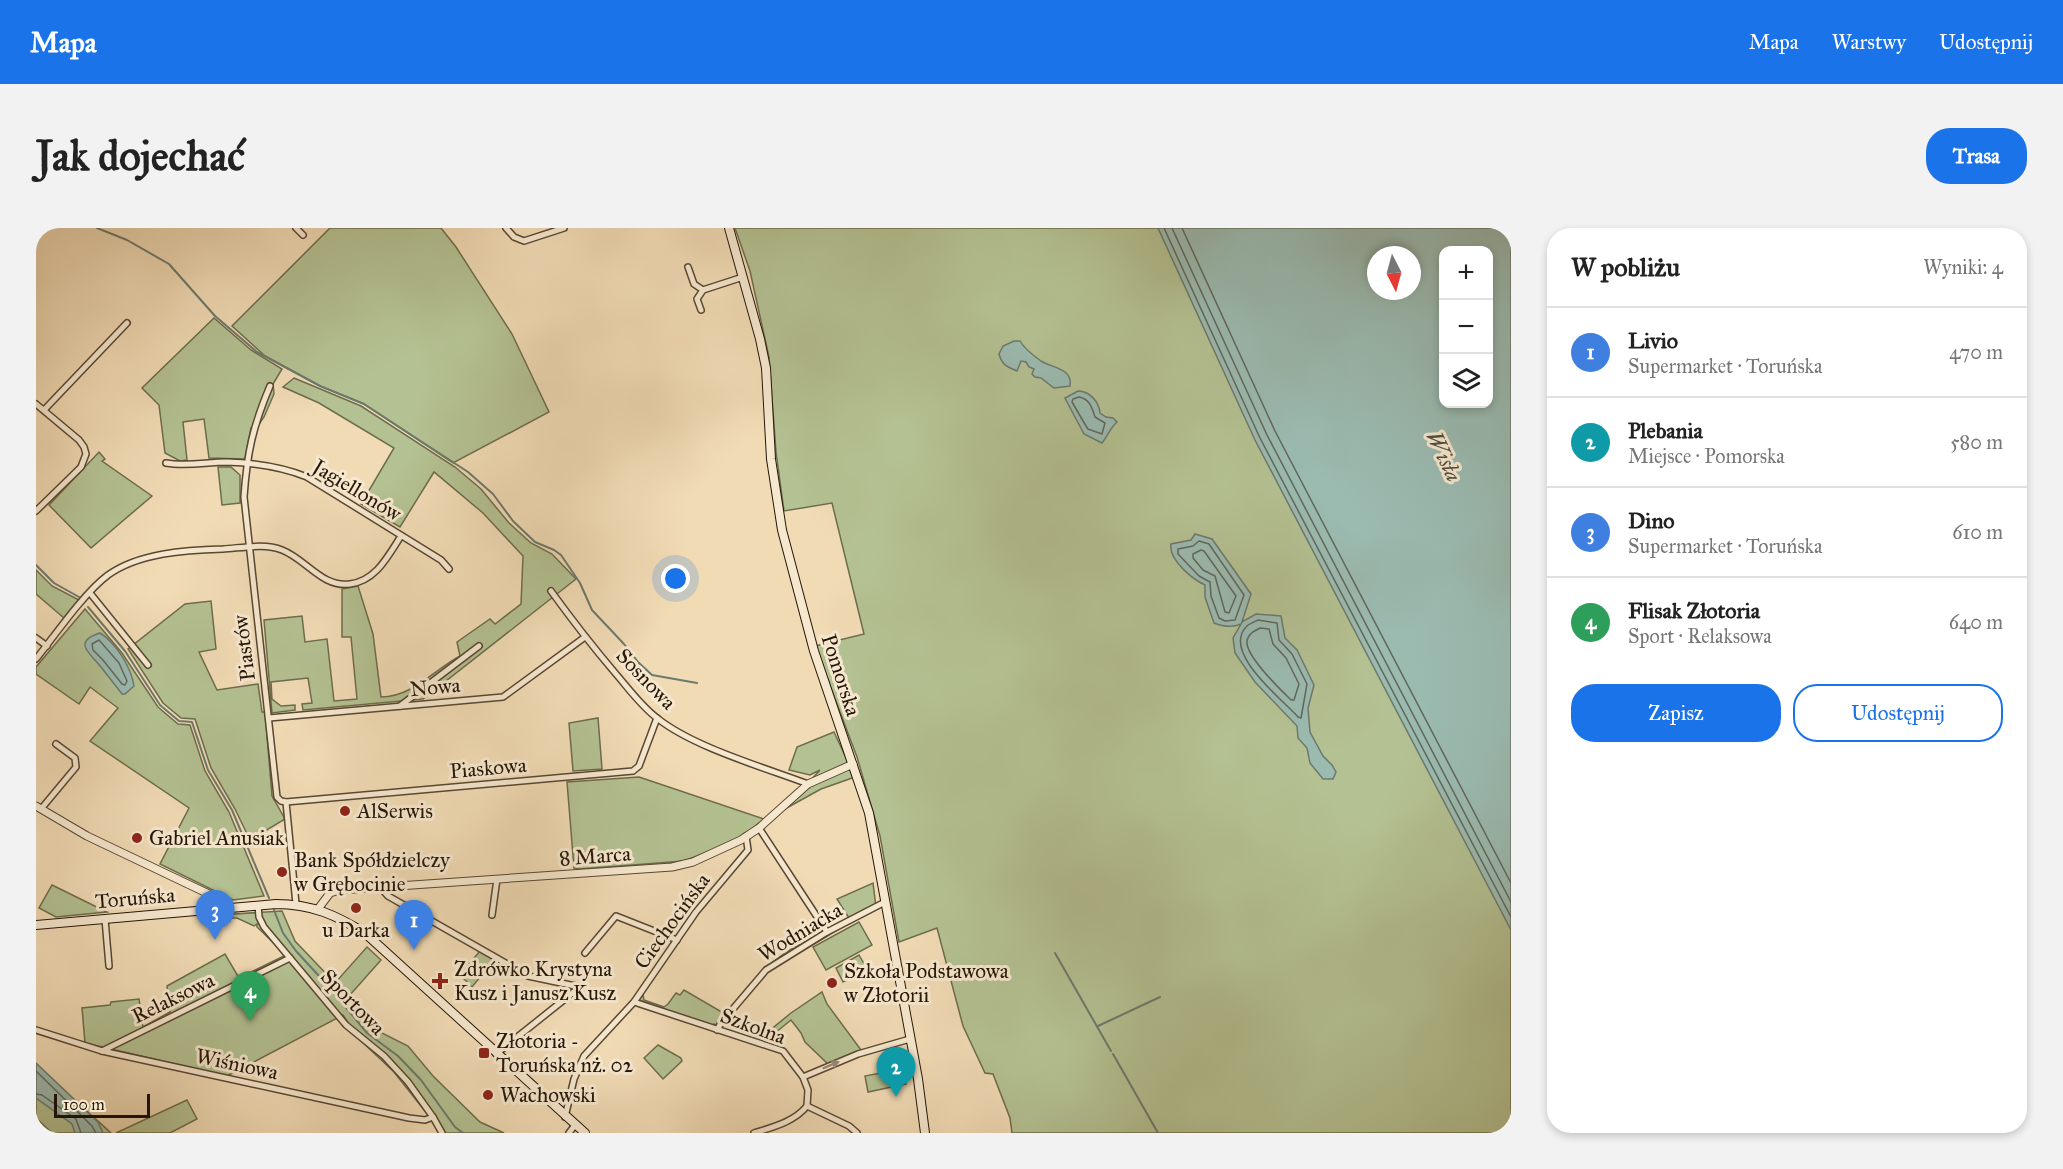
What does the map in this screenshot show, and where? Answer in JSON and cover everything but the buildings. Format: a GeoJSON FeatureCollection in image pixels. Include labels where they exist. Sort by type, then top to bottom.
{"type":"FeatureCollection","features":[{"type":"Feature","properties":{"kind":"main road","name":"Pomorska"},"geometry":{"type":"LineString","coordinates":[[729,228],[766,368],[772,475],[782,530],[814,651],[868,813],[925,1133]]}},
{"type":"Feature","properties":{"kind":"main road","name":"Toruńska"},"geometry":{"type":"LineString","coordinates":[[36,925],[258,905],[296,904],[318,909],[342,919],[366,934],[585,1133]]}},
{"type":"Feature","properties":{"kind":"street"},"geometry":{"type":"LineString","coordinates":[[296,228],[303,236]]}},
{"type":"Feature","properties":{"kind":"street"},"geometry":{"type":"LineString","coordinates":[[507,228],[514,237],[524,241],[564,228]]}},
{"type":"Feature","properties":{"kind":"street"},"geometry":{"type":"LineString","coordinates":[[688,267],[694,284],[703,290]]}},
{"type":"Feature","properties":{"kind":"street"},"geometry":{"type":"LineString","coordinates":[[701,310],[698,299],[703,290],[743,277]]}},
{"type":"Feature","properties":{"kind":"street"},"geometry":{"type":"LineString","coordinates":[[44,410],[127,323]]}},
{"type":"Feature","properties":{"kind":"street","name":"Piastów"},"geometry":{"type":"LineString","coordinates":[[270,386],[256,419],[246,464],[244,497],[277,797],[286,802],[296,904]]}},
{"type":"Feature","properties":{"kind":"street"},"geometry":{"type":"LineString","coordinates":[[36,404],[80,441],[85,449],[81,467],[36,511]]}},
{"type":"Feature","properties":{"kind":"street","name":"Jagiellonów"},"geometry":{"type":"LineString","coordinates":[[166,463],[181,466],[227,462],[277,467],[307,477],[441,560],[449,569]]}},
{"type":"Feature","properties":{"kind":"street"},"geometry":{"type":"LineString","coordinates":[[36,659],[90,592],[109,575],[152,556],[210,549],[270,547],[280,549],[327,580],[341,585],[362,581],[373,574],[401,536]]}},
{"type":"Feature","properties":{"kind":"street","name":"Sosnowa"},"geometry":{"type":"LineString","coordinates":[[551,591],[585,637],[633,694],[657,718],[681,734],[707,746],[808,784]]}},
{"type":"Feature","properties":{"kind":"street"},"geometry":{"type":"LineString","coordinates":[[90,592],[148,666]]}},
{"type":"Feature","properties":{"kind":"street","name":"Nowa"},"geometry":{"type":"LineString","coordinates":[[269,718],[503,697],[585,637]]}},
{"type":"Feature","properties":{"kind":"street"},"geometry":{"type":"LineString","coordinates":[[36,638],[47,646]]}},
{"type":"Feature","properties":{"kind":"street"},"geometry":{"type":"LineString","coordinates":[[399,706],[479,646]]}},
{"type":"Feature","properties":{"kind":"street","name":"Piaskowa"},"geometry":{"type":"LineString","coordinates":[[286,802],[633,771],[639,766],[657,718]]}},
{"type":"Feature","properties":{"kind":"street"},"geometry":{"type":"LineString","coordinates":[[56,744],[75,758],[76,767],[38,807],[87,836],[213,896],[223,908]]}},
{"type":"Feature","properties":{"kind":"street","name":"8 Marca"},"geometry":{"type":"LineString","coordinates":[[318,909],[332,892],[672,867],[693,862],[759,828],[808,784],[853,764]]}},
{"type":"Feature","properties":{"kind":"street"},"geometry":{"type":"LineString","coordinates":[[759,828],[827,932]]}},
{"type":"Feature","properties":{"kind":"street","name":"Ciechocińska"},"geometry":{"type":"LineString","coordinates":[[565,1117],[574,1079],[584,1056],[634,1002],[718,884],[748,850],[746,836]]}},
{"type":"Feature","properties":{"kind":"street"},"geometry":{"type":"LineString","coordinates":[[492,915],[497,879]]}},
{"type":"Feature","properties":{"kind":"street"},"geometry":{"type":"LineString","coordinates":[[380,887],[388,896],[528,976],[580,987],[496,1054]]}},
{"type":"Feature","properties":{"kind":"street","name":"Wodniacka"},"geometry":{"type":"LineString","coordinates":[[717,1030],[766,970],[827,932],[885,902]]}},
{"type":"Feature","properties":{"kind":"street","name":"Sportowa"},"geometry":{"type":"LineString","coordinates":[[258,905],[264,927],[346,1024],[384,1056],[408,1082],[442,1133]]}},
{"type":"Feature","properties":{"kind":"street"},"geometry":{"type":"LineString","coordinates":[[585,953],[616,916],[677,940]]}},
{"type":"Feature","properties":{"kind":"street"},"geometry":{"type":"LineString","coordinates":[[105,919],[109,966]]}},
{"type":"Feature","properties":{"kind":"street","name":"Relaksowa"},"geometry":{"type":"LineString","coordinates":[[102,1051],[290,958]]}},
{"type":"Feature","properties":{"kind":"street","name":"Szkolna"},"geometry":{"type":"LineString","coordinates":[[634,1002],[783,1051],[803,1077],[808,1089],[807,1106]]}},
{"type":"Feature","properties":{"kind":"street","name":"Wiśniowa"},"geometry":{"type":"LineString","coordinates":[[36,1030],[102,1051],[409,1118],[433,1117]]}},
{"type":"Feature","properties":{"kind":"street"},"geometry":{"type":"LineString","coordinates":[[803,1077],[858,1054],[910,1039]]}},
{"type":"Feature","properties":{"kind":"street"},"geometry":{"type":"LineString","coordinates":[[754,1133],[782,1124],[800,1114],[807,1106],[849,1126],[857,1133]]}},
{"type":"Feature","properties":{"kind":"street"},"geometry":{"type":"LineString","coordinates":[[569,1133],[575,1125]]}},
{"type":"Feature","properties":{"kind":"green space"},"geometry":{"type":"Polygon","coordinates":[[[330,228],[441,228],[456,247],[512,334],[549,412],[453,463],[364,404],[320,386],[265,356],[232,326],[330,228]]]}},
{"type":"Feature","properties":{"kind":"green space"},"geometry":{"type":"Polygon","coordinates":[[[735,228],[1329,228],[1511,619],[1511,1133],[1012,1133],[1010,1118],[993,1074],[985,1073],[963,1026],[937,928],[899,942],[880,836],[857,757],[815,646],[864,634],[832,503],[784,511],[776,452],[769,357],[750,271],[735,228]]]}},
{"type":"Feature","properties":{"kind":"green space"},"geometry":{"type":"Polygon","coordinates":[[[214,318],[251,350],[282,369],[273,384],[274,394],[264,417],[256,429],[251,428],[245,459],[209,458],[204,419],[183,422],[187,460],[180,461],[165,453],[159,405],[142,388],[214,318]]]}},
{"type":"Feature","properties":{"kind":"green space"},"geometry":{"type":"Polygon","coordinates":[[[294,378],[361,406],[455,467],[481,489],[509,523],[531,543],[552,554],[576,579],[423,699],[303,710],[302,704],[312,703],[308,678],[271,682],[272,699],[281,706],[295,705],[295,710],[272,713],[264,620],[302,616],[305,642],[327,639],[334,701],[357,699],[351,637],[342,637],[342,589],[358,586],[373,634],[381,697],[403,693],[413,688],[460,656],[457,642],[490,619],[495,624],[521,604],[523,556],[483,513],[434,472],[400,527],[361,504],[394,448],[319,403],[283,387],[294,378]]]}},
{"type":"Feature","properties":{"kind":"green space"},"geometry":{"type":"Polygon","coordinates":[[[99,452],[105,459],[102,461],[152,496],[91,548],[49,505],[99,452]]]}},
{"type":"Feature","properties":{"kind":"green space"},"geometry":{"type":"Polygon","coordinates":[[[218,467],[231,467],[240,475],[240,503],[222,505],[218,467]]]}},
{"type":"Feature","properties":{"kind":"green space"},"geometry":{"type":"Polygon","coordinates":[[[36,570],[52,586],[79,600],[64,618],[36,594],[36,570]]]}},
{"type":"Feature","properties":{"kind":"green space"},"geometry":{"type":"Polygon","coordinates":[[[211,601],[216,649],[199,652],[217,690],[258,684],[262,712],[265,712],[272,796],[285,819],[250,840],[211,768],[195,719],[181,718],[163,703],[128,649],[185,604],[211,601]]]}},
{"type":"Feature","properties":{"kind":"green space"},"geometry":{"type":"Polygon","coordinates":[[[85,609],[122,653],[158,707],[178,724],[190,725],[205,771],[229,812],[264,896],[233,900],[160,864],[189,808],[90,741],[118,708],[90,687],[79,704],[36,674],[36,667],[85,609]]]}},
{"type":"Feature","properties":{"kind":"green space"},"geometry":{"type":"Polygon","coordinates":[[[598,718],[602,769],[573,771],[569,723],[598,718]]]}},
{"type":"Feature","properties":{"kind":"green space"},"geometry":{"type":"Polygon","coordinates":[[[834,732],[855,777],[821,789],[783,810],[820,770],[810,775],[789,770],[797,747],[834,732]]]}},
{"type":"Feature","properties":{"kind":"green space"},"geometry":{"type":"Polygon","coordinates":[[[639,777],[764,819],[738,840],[684,861],[574,868],[567,782],[639,777]]]}},
{"type":"Feature","properties":{"kind":"green space"},"geometry":{"type":"Polygon","coordinates":[[[873,883],[876,907],[765,973],[718,1026],[639,1000],[643,995],[644,1000],[664,1007],[676,993],[680,995],[684,990],[725,1014],[750,984],[783,954],[849,918],[837,899],[873,883]]]}},
{"type":"Feature","properties":{"kind":"green space"},"geometry":{"type":"Polygon","coordinates":[[[52,885],[107,912],[56,917],[39,908],[52,885]]]}},
{"type":"Feature","properties":{"kind":"green space"},"geometry":{"type":"Polygon","coordinates":[[[282,911],[295,941],[335,983],[367,947],[381,960],[349,996],[372,1028],[408,1046],[433,1076],[480,1122],[504,1133],[444,1133],[439,1124],[428,1115],[394,1072],[358,1038],[343,1015],[227,1076],[85,1043],[82,1008],[139,999],[143,1027],[170,1012],[167,986],[225,954],[239,978],[286,955],[257,927],[257,924],[254,926],[237,918],[230,918],[230,921],[202,921],[202,916],[282,911]]]}},
{"type":"Feature","properties":{"kind":"green space"},"geometry":{"type":"Polygon","coordinates":[[[859,922],[872,945],[826,970],[813,947],[859,922]]]}},
{"type":"Feature","properties":{"kind":"green space"},"geometry":{"type":"Polygon","coordinates":[[[480,951],[495,959],[472,987],[460,975],[480,951]]]}},
{"type":"Feature","properties":{"kind":"green space"},"geometry":{"type":"Polygon","coordinates":[[[859,955],[867,969],[843,982],[836,968],[859,955]]]}},
{"type":"Feature","properties":{"kind":"green space"},"geometry":{"type":"Polygon","coordinates":[[[822,992],[827,1004],[861,1050],[828,1064],[805,1042],[791,1020],[764,1042],[758,1040],[791,1013],[822,992]]]}},
{"type":"Feature","properties":{"kind":"green space"},"geometry":{"type":"Polygon","coordinates":[[[658,1045],[681,1058],[682,1061],[663,1079],[644,1058],[658,1045]]]}},
{"type":"Feature","properties":{"kind":"green space"},"geometry":{"type":"Polygon","coordinates":[[[899,1054],[906,1084],[868,1092],[865,1076],[886,1072],[883,1057],[899,1054]]]}},
{"type":"Feature","properties":{"kind":"green space"},"geometry":{"type":"Polygon","coordinates":[[[36,1069],[111,1133],[52,1133],[36,1118],[36,1069]]]}},
{"type":"Feature","properties":{"kind":"green space"},"geometry":{"type":"Polygon","coordinates":[[[187,1100],[197,1119],[170,1133],[116,1133],[187,1100]]]}},
{"type":"Feature","properties":{"kind":"water","name":"Wisła"},"geometry":{"type":"Polygon","coordinates":[[[1158,228],[1511,228],[1511,930],[1255,440],[1158,228]]]}},
{"type":"Feature","properties":{"kind":"water"},"geometry":{"type":"Polygon","coordinates":[[[1020,341],[1041,361],[1065,372],[1070,380],[1070,386],[1054,388],[1041,378],[1035,377],[1032,374],[1034,369],[1026,362],[1021,361],[1017,371],[1005,365],[999,354],[1003,346],[1020,341]]]}},
{"type":"Feature","properties":{"kind":"water"},"geometry":{"type":"Polygon","coordinates":[[[1078,391],[1090,395],[1096,401],[1100,413],[1117,422],[1102,443],[1084,434],[1065,398],[1078,391]]]}},
{"type":"Feature","properties":{"kind":"water"},"geometry":{"type":"Polygon","coordinates":[[[1195,534],[1212,539],[1251,594],[1242,622],[1256,614],[1281,616],[1285,638],[1297,650],[1314,685],[1308,708],[1310,732],[1323,756],[1336,772],[1333,779],[1323,779],[1310,763],[1307,748],[1298,738],[1297,726],[1255,682],[1235,653],[1233,638],[1241,624],[1228,626],[1214,623],[1205,597],[1205,585],[1188,573],[1173,556],[1171,544],[1191,540],[1195,534]]]}},
{"type":"Feature","properties":{"kind":"water"},"geometry":{"type":"Polygon","coordinates":[[[100,633],[117,649],[130,671],[134,686],[125,694],[122,694],[86,649],[87,640],[100,633]]]}},
{"type":"Feature","properties":{"kind":"water"},"geometry":{"type":"Polygon","coordinates":[[[36,1063],[98,1122],[103,1133],[75,1133],[72,1124],[36,1098],[36,1063]]]}},
{"type":"Feature","properties":{"kind":"waterway"},"geometry":{"type":"LineString","coordinates":[[97,228],[127,240],[169,264],[215,316],[257,352],[320,386],[364,404],[468,472],[493,494],[513,521],[535,542],[561,555],[580,583],[592,610],[652,675],[697,683]]}},
{"type":"Feature","properties":{"kind":"waterway"},"geometry":{"type":"LineString","coordinates":[[36,565],[54,583],[79,597]]}},
{"type":"Feature","properties":{"kind":"waterway"},"geometry":{"type":"LineString","coordinates":[[88,607],[125,651],[160,705],[179,721],[192,722],[208,770],[232,810],[269,898]]}},
{"type":"Feature","properties":{"kind":"waterway"},"geometry":{"type":"LineString","coordinates":[[274,910],[283,933],[296,951],[367,1033],[398,1056],[421,1080],[455,1127],[463,1133]]}},
{"type":"Feature","properties":{"kind":"waterway"},"geometry":{"type":"LineString","coordinates":[[1055,953],[1111,1051]]}},
{"type":"Feature","properties":{"kind":"waterway"},"geometry":{"type":"LineString","coordinates":[[1098,1026],[1160,997]]}},
{"type":"Feature","properties":{"kind":"waterway"},"geometry":{"type":"LineString","coordinates":[[1113,1054],[1158,1133]]}},
{"type":"Feature","properties":{"kind":"place","name":"AlSerwis"},"geometry":{"type":"Point","coordinates":[345,811]}},
{"type":"Feature","properties":{"kind":"place","name":"Gabriel Anusiak"},"geometry":{"type":"Point","coordinates":[137,838]}},
{"type":"Feature","properties":{"kind":"place","name":"Bank Spółdzielczy w Grębocinie"},"geometry":{"type":"Point","coordinates":[282,872]}},
{"type":"Feature","properties":{"kind":"place","name":"u Darka"},"geometry":{"type":"Point","coordinates":[356,908]}},
{"type":"Feature","properties":{"kind":"place","name":"Dino"},"geometry":{"type":"Point","coordinates":[215,940]}},
{"type":"Feature","properties":{"kind":"place","name":"Livio"},"geometry":{"type":"Point","coordinates":[414,950]}},
{"type":"Feature","properties":{"kind":"place","name":"Zdrówko Krystyna Kusz i Janusz Kusz"},"geometry":{"type":"Point","coordinates":[440,981]}},
{"type":"Feature","properties":{"kind":"place","name":"Szkoła Podstawowa w Złotorii"},"geometry":{"type":"Point","coordinates":[832,983]}},
{"type":"Feature","properties":{"kind":"place","name":"Flisak Złotoria"},"geometry":{"type":"Point","coordinates":[250,1021]}},
{"type":"Feature","properties":{"kind":"place","name":"Złotoria - Toruńska nż. 02"},"geometry":{"type":"Point","coordinates":[484,1053]}},
{"type":"Feature","properties":{"kind":"place","name":"Wachowski"},"geometry":{"type":"Point","coordinates":[488,1095]}},
{"type":"Feature","properties":{"kind":"place","name":"Plebania"},"geometry":{"type":"Point","coordinates":[896,1097]}}]}
